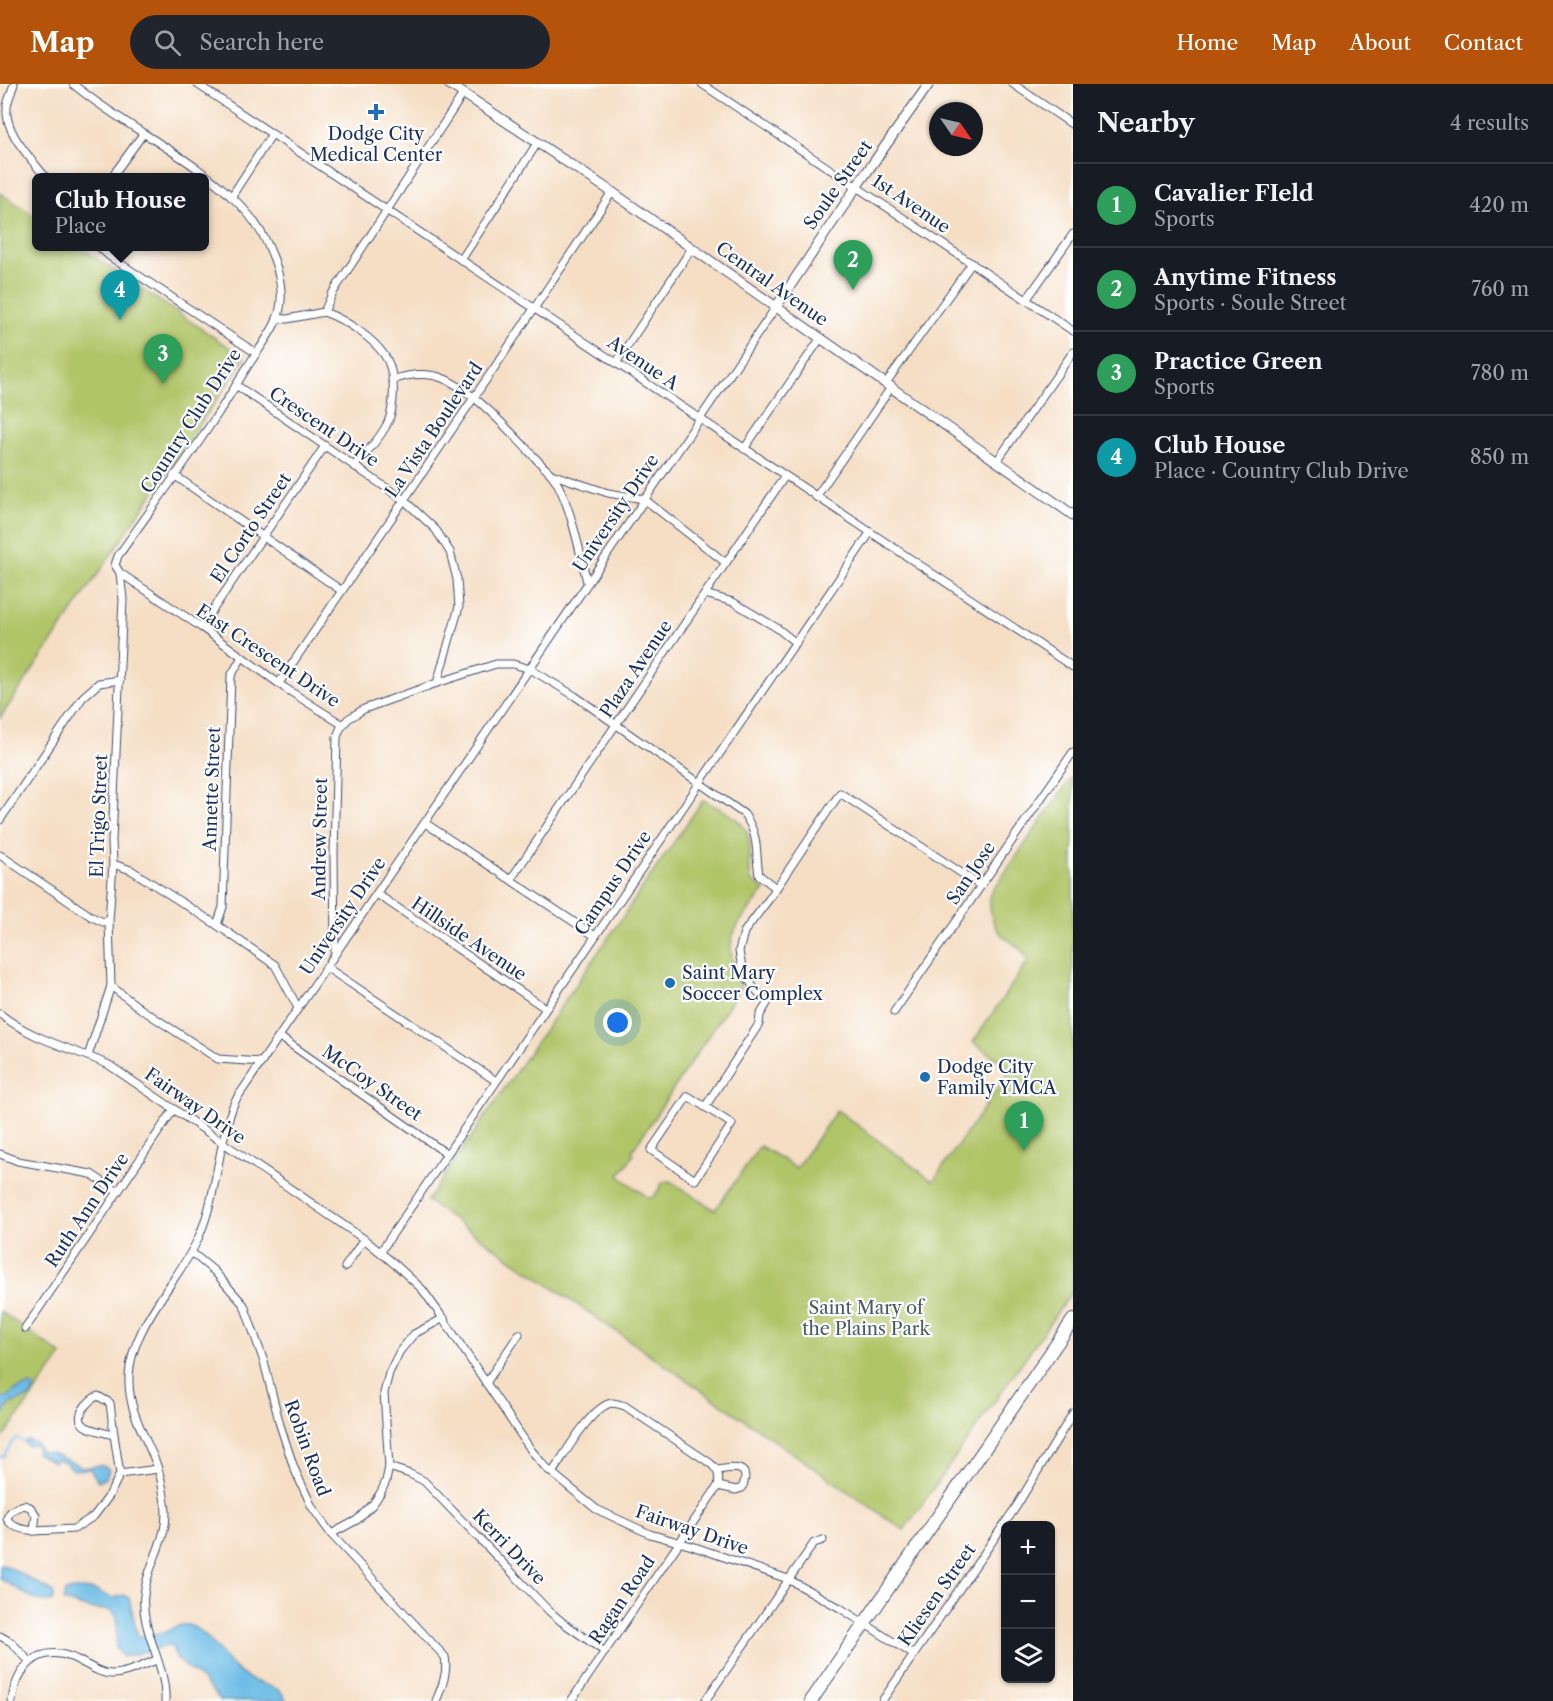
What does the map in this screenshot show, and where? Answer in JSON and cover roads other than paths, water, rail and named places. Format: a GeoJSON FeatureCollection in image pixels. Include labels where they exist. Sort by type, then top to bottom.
{"type":"FeatureCollection","features":[{"type":"Feature","properties":{"kind":"highway"},"geometry":{"type":"LineString","coordinates":[[811,1701],[1073,1320]]}},
{"type":"Feature","properties":{"kind":"street"},"geometry":{"type":"LineString","coordinates":[[73,84],[202,173]]}},
{"type":"Feature","properties":{"kind":"street","name":"Avenue A"},"geometry":{"type":"LineString","coordinates":[[197,84],[1073,667]]}},
{"type":"Feature","properties":{"kind":"street","name":"Central Avenue"},"geometry":{"type":"LineString","coordinates":[[449,84],[612,192],[1073,515]]}},
{"type":"Feature","properties":{"kind":"street","name":"1st Avenue"},"geometry":{"type":"LineString","coordinates":[[702,84],[1073,331]]}},
{"type":"Feature","properties":{"kind":"street","name":"Soule Street"},"geometry":{"type":"LineString","coordinates":[[776,306],[929,84]]}},
{"type":"Feature","properties":{"kind":"street"},"geometry":{"type":"LineString","coordinates":[[1013,84],[1073,125]]}},
{"type":"Feature","properties":{"kind":"street"},"geometry":{"type":"LineString","coordinates":[[12,85],[7,105],[7,119],[15,137],[43,173]]}},
{"type":"Feature","properties":{"kind":"street"},"geometry":{"type":"LineString","coordinates":[[324,312],[332,294],[464,94]]}},
{"type":"Feature","properties":{"kind":"street"},"geometry":{"type":"LineString","coordinates":[[0,127],[10,125]]}},
{"type":"Feature","properties":{"kind":"street"},"geometry":{"type":"LineString","coordinates":[[114,173],[143,134]]}},
{"type":"Feature","properties":{"kind":"street"},"geometry":{"type":"LineString","coordinates":[[231,198],[272,134]]}},
{"type":"Feature","properties":{"kind":"street"},"geometry":{"type":"LineString","coordinates":[[461,260],[538,142]]}},
{"type":"Feature","properties":{"kind":"street"},"geometry":{"type":"LineString","coordinates":[[209,179],[242,207],[269,247],[279,274],[280,294],[277,318],[256,353]]}},
{"type":"Feature","properties":{"kind":"street","name":"La Vista Boulevard"},"geometry":{"type":"LineString","coordinates":[[279,683],[612,192]]}},
{"type":"Feature","properties":{"kind":"street"},"geometry":{"type":"LineString","coordinates":[[1027,299],[1073,234]]}},
{"type":"Feature","properties":{"kind":"street"},"geometry":{"type":"LineString","coordinates":[[616,363],[692,248]]}},
{"type":"Feature","properties":{"kind":"street","name":"Country Club Drive"},"geometry":{"type":"LineString","coordinates":[[104,251],[256,353],[118,556],[115,565],[120,573]]}},
{"type":"Feature","properties":{"kind":"street"},"geometry":{"type":"LineString","coordinates":[[816,497],[972,263]]}},
{"type":"Feature","properties":{"kind":"street","name":"University Drive"},"geometry":{"type":"LineString","coordinates":[[157,1660],[144,1597],[151,1568],[164,1533],[166,1507],[158,1470],[131,1406],[128,1376],[134,1351],[144,1327],[191,1252],[208,1210],[226,1123],[235,1101],[776,306]]}},
{"type":"Feature","properties":{"kind":"street"},"geometry":{"type":"LineString","coordinates":[[277,318],[286,319],[324,312],[340,317],[368,338],[384,354],[390,366],[394,390],[392,411],[387,425],[376,442],[354,466]]}},
{"type":"Feature","properties":{"kind":"street"},"geometry":{"type":"LineString","coordinates":[[744,449],[820,339]]}},
{"type":"Feature","properties":{"kind":"street"},"geometry":{"type":"LineString","coordinates":[[997,462],[1073,352]]}},
{"type":"Feature","properties":{"kind":"street"},"geometry":{"type":"LineString","coordinates":[[392,380],[404,376],[441,377],[474,398],[500,421],[551,474],[565,502],[587,582]]}},
{"type":"Feature","properties":{"kind":"street","name":"Crescent Drive"},"geometry":{"type":"LineString","coordinates":[[236,385],[404,500],[436,530],[450,552],[457,579],[459,607],[437,683]]}},
{"type":"Feature","properties":{"kind":"street","name":"El Corto Street"},"geometry":{"type":"LineString","coordinates":[[201,627],[325,446]]}},
{"type":"Feature","properties":{"kind":"street"},"geometry":{"type":"LineString","coordinates":[[551,474],[608,493],[644,499],[726,563]]}},
{"type":"Feature","properties":{"kind":"street"},"geometry":{"type":"LineString","coordinates":[[174,475],[342,591]]}},
{"type":"Feature","properties":{"kind":"street","name":"Plaza Avenue"},"geometry":{"type":"LineString","coordinates":[[511,879],[785,476]]}},
{"type":"Feature","properties":{"kind":"street","name":"Campus Drive"},"geometry":{"type":"LineString","coordinates":[[381,1251],[870,533]]}},
{"type":"Feature","properties":{"kind":"street","name":"East Crescent Drive"},"geometry":{"type":"LineString","coordinates":[[120,573],[343,725],[348,718],[364,709],[496,664],[513,664],[530,669]]}},
{"type":"Feature","properties":{"kind":"street","name":"El Trigo Street"},"geometry":{"type":"LineString","coordinates":[[88,1056],[111,986],[109,921],[123,599],[120,573]]}},
{"type":"Feature","properties":{"kind":"street"},"geometry":{"type":"LineString","coordinates":[[705,594],[733,602],[777,628],[796,643]]}},
{"type":"Feature","properties":{"kind":"street","name":"Annette Street"},"geometry":{"type":"LineString","coordinates":[[217,925],[223,907],[231,676],[242,657]]}},
{"type":"Feature","properties":{"kind":"street"},"geometry":{"type":"LineString","coordinates":[[530,669],[575,696],[744,814],[753,826],[758,844],[759,876],[776,888]]}},
{"type":"Feature","properties":{"kind":"street"},"geometry":{"type":"LineString","coordinates":[[0,820],[83,697],[99,683],[120,680]]}},
{"type":"Feature","properties":{"kind":"street","name":"Andrew Street"},"geometry":{"type":"LineString","coordinates":[[335,954],[334,853],[337,736],[343,725]]}},
{"type":"Feature","properties":{"kind":"street","name":"San Jose"},"geometry":{"type":"LineString","coordinates":[[894,1012],[1073,752]]}},
{"type":"Feature","properties":{"kind":"street"},"geometry":{"type":"LineString","coordinates":[[705,1107],[759,1024],[760,1015],[768,1002],[753,987],[742,968],[740,951],[744,932],[840,793],[981,886]]}},
{"type":"Feature","properties":{"kind":"street"},"geometry":{"type":"LineString","coordinates":[[425,823],[595,936]]}},
{"type":"Feature","properties":{"kind":"street"},"geometry":{"type":"LineString","coordinates":[[0,855],[92,917],[103,922],[109,921]]}},
{"type":"Feature","properties":{"kind":"street"},"geometry":{"type":"LineString","coordinates":[[113,864],[131,870],[275,965],[298,1008]]}},
{"type":"Feature","properties":{"kind":"street","name":"Hillside Avenue"},"geometry":{"type":"LineString","coordinates":[[376,894],[545,1008]]}},
{"type":"Feature","properties":{"kind":"street"},"geometry":{"type":"LineString","coordinates":[[326,967],[496,1081]]}},
{"type":"Feature","properties":{"kind":"street"},"geometry":{"type":"LineString","coordinates":[[111,986],[141,1010],[218,1059],[262,1062]]}},
{"type":"Feature","properties":{"kind":"street","name":"Fairway Drive"},"geometry":{"type":"LineString","coordinates":[[0,1014],[12,1024],[54,1045],[109,1065],[381,1251],[422,1289],[444,1318],[531,1450],[552,1473],[596,1509],[632,1527],[788,1579],[865,1623],[914,1655]]}},
{"type":"Feature","properties":{"kind":"street","name":"McCoy Street"},"geometry":{"type":"LineString","coordinates":[[280,1037],[447,1154]]}},
{"type":"Feature","properties":{"kind":"street"},"geometry":{"type":"LineString","coordinates":[[688,1096],[705,1107],[732,1124],[695,1180],[651,1150],[688,1096]]}},
{"type":"Feature","properties":{"kind":"street","name":"Ruth Ann Drive"},"geometry":{"type":"LineString","coordinates":[[25,1329],[174,1109]]}},
{"type":"Feature","properties":{"kind":"street"},"geometry":{"type":"LineString","coordinates":[[1,1156],[92,1174],[118,1192]]}},
{"type":"Feature","properties":{"kind":"street"},"geometry":{"type":"LineString","coordinates":[[345,1267],[364,1239]]}},
{"type":"Feature","properties":{"kind":"street","name":"Robin Road"},"geometry":{"type":"LineString","coordinates":[[191,1252],[214,1270],[244,1305],[257,1339],[294,1468],[312,1507],[331,1534],[445,1657],[443,1682],[436,1701]]}},
{"type":"Feature","properties":{"kind":"street"},"geometry":{"type":"LineString","coordinates":[[331,1534],[357,1520],[373,1504],[386,1481],[389,1467],[384,1393],[389,1373],[400,1351],[414,1334],[444,1318]]}},
{"type":"Feature","properties":{"kind":"street"},"geometry":{"type":"LineString","coordinates":[[486,1383],[519,1334]]}},
{"type":"Feature","properties":{"kind":"street"},"geometry":{"type":"LineString","coordinates":[[34,1530],[36,1515],[30,1507],[24,1505],[9,1513],[7,1518],[10,1524],[16,1527],[34,1530],[74,1529],[94,1516],[109,1496],[120,1474],[110,1403],[98,1396],[91,1398],[84,1407],[81,1416],[82,1423],[87,1428],[114,1435]]}},
{"type":"Feature","properties":{"kind":"street"},"geometry":{"type":"LineString","coordinates":[[552,1473],[598,1410],[609,1403],[625,1406],[718,1470],[720,1478],[718,1486],[736,1490],[742,1488],[745,1480],[744,1473],[739,1468],[718,1470]]}},
{"type":"Feature","properties":{"kind":"street","name":"Kliesen Street"},"geometry":{"type":"LineString","coordinates":[[882,1701],[1016,1507],[1073,1413]]}},
{"type":"Feature","properties":{"kind":"street","name":"Kerri Drive"},"geometry":{"type":"LineString","coordinates":[[389,1467],[410,1474],[433,1488],[549,1611],[562,1623],[605,1652]]}},
{"type":"Feature","properties":{"kind":"street"},"geometry":{"type":"LineString","coordinates":[[120,1474],[158,1470]]}},
{"type":"Feature","properties":{"kind":"street","name":"Ragan Road"},"geometry":{"type":"LineString","coordinates":[[571,1701],[718,1486]]}},
{"type":"Feature","properties":{"kind":"street"},"geometry":{"type":"LineString","coordinates":[[705,1701],[814,1543],[823,1540]]}},
{"type":"Feature","properties":{"kind":"street"},"geometry":{"type":"LineString","coordinates":[[0,1636],[11,1642],[30,1662]]}},
{"type":"Feature","properties":{"kind":"street"},"geometry":{"type":"LineString","coordinates":[[12,1701],[17,1677],[30,1662],[41,1656],[55,1653],[69,1656],[112,1675],[157,1660],[165,1701]]}},
{"type":"Feature","properties":{"kind":"water"},"geometry":{"type":"Polygon","coordinates":[[[32,1385],[35,1388],[30,1397],[11,1403],[0,1418],[3,1407],[0,1397],[6,1398],[16,1390],[32,1385]]]}},
{"type":"Feature","properties":{"kind":"water"},"geometry":{"type":"Polygon","coordinates":[[[27,1440],[36,1443],[41,1452],[57,1455],[85,1468],[104,1466],[109,1470],[106,1478],[98,1481],[90,1469],[74,1470],[60,1460],[57,1459],[54,1462],[36,1453],[37,1445],[28,1446],[24,1443],[27,1440]]]}},
{"type":"Feature","properties":{"kind":"water"},"geometry":{"type":"Polygon","coordinates":[[[0,1564],[53,1592],[54,1598],[51,1602],[38,1600],[0,1579],[0,1564]]]}},
{"type":"Feature","properties":{"kind":"water"},"geometry":{"type":"Polygon","coordinates":[[[75,1589],[94,1590],[112,1598],[124,1595],[129,1598],[138,1637],[165,1632],[180,1625],[191,1626],[207,1637],[237,1670],[246,1677],[278,1690],[286,1701],[221,1701],[203,1681],[177,1659],[171,1645],[123,1657],[116,1648],[117,1616],[110,1610],[90,1609],[63,1601],[65,1592],[75,1589]]]}},
{"type":"Feature","properties":{"kind":"waterway"},"geometry":{"type":"LineString","coordinates":[[0,1457],[4,1456],[17,1438],[24,1442]]}},
{"type":"Feature","properties":{"kind":"place","name":"Dodge City Medical Center"},"geometry":{"type":"Point","coordinates":[376,112]}},
{"type":"Feature","properties":{"kind":"place","name":"Anytime Fitness"},"geometry":{"type":"Point","coordinates":[853,290]}},
{"type":"Feature","properties":{"kind":"place","name":"Club House"},"geometry":{"type":"Point","coordinates":[120,320]}},
{"type":"Feature","properties":{"kind":"place","name":"Practice Green"},"geometry":{"type":"Point","coordinates":[163,384]}},
{"type":"Feature","properties":{"kind":"place","name":"Saint Mary Soccer Complex"},"geometry":{"type":"Point","coordinates":[670,983]}},
{"type":"Feature","properties":{"kind":"place","name":"Dodge City Family YMCA"},"geometry":{"type":"Point","coordinates":[925,1077]}},
{"type":"Feature","properties":{"kind":"place","name":"Cavalier FIeld"},"geometry":{"type":"Point","coordinates":[1024,1151]}},
{"type":"Feature","properties":{"kind":"park label","name":"Saint Mary of the Plains Park"},"geometry":{"type":"Point","coordinates":[866,1318]}}]}
